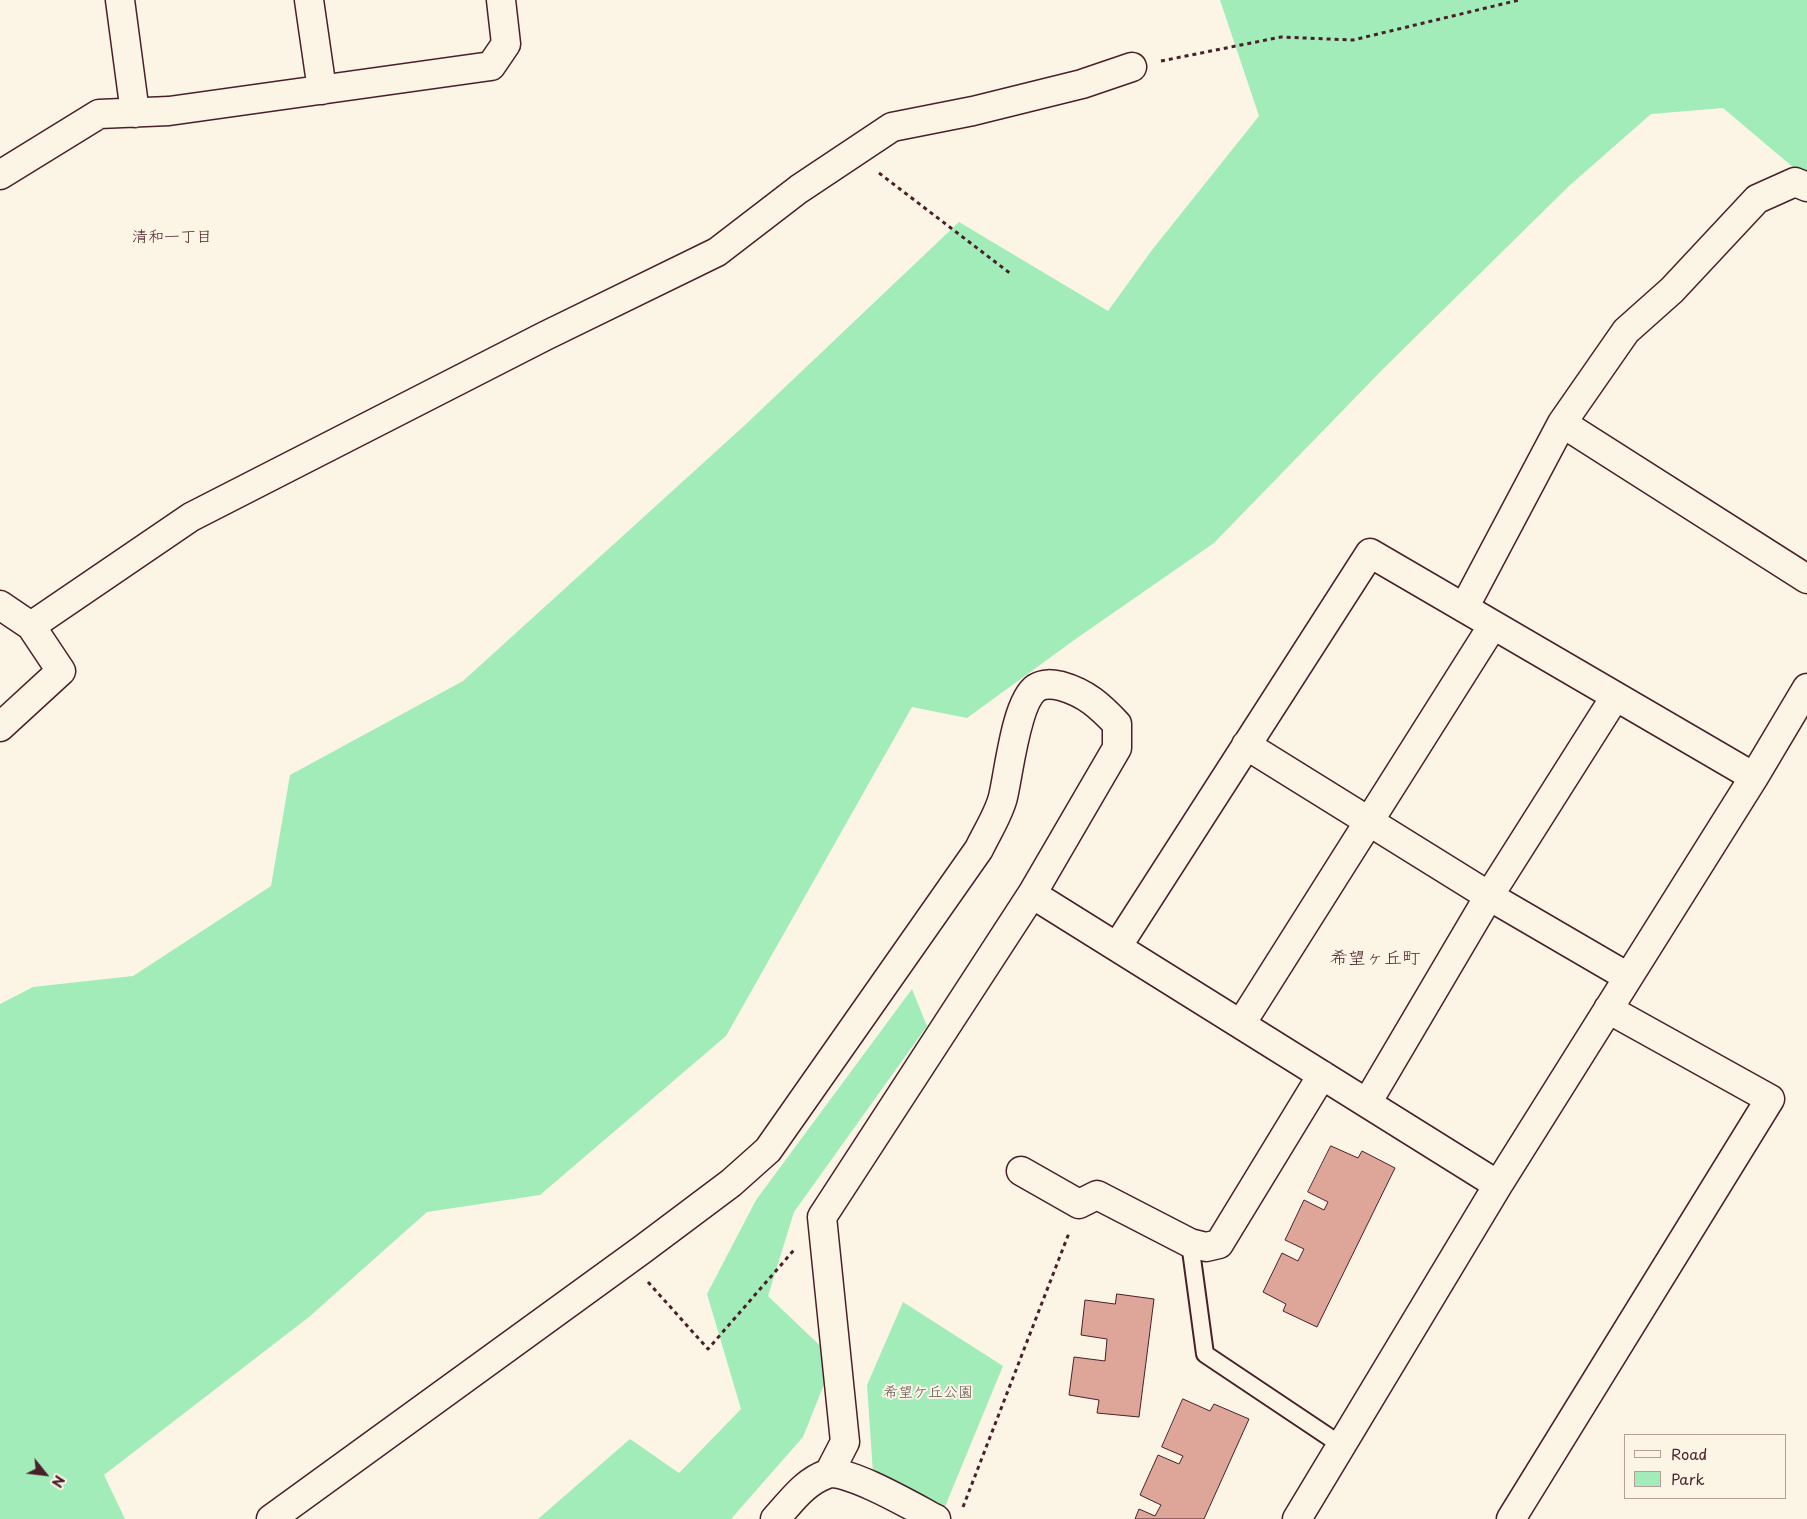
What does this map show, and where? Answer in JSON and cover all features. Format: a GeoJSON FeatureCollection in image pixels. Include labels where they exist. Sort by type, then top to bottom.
{"type":"FeatureCollection","features":[{"type":"Feature","properties":{"kind":"street"},"geometry":{"type":"LineString","coordinates":[[120,0],[136,112]]}},
{"type":"Feature","properties":{"kind":"street"},"geometry":{"type":"LineString","coordinates":[[309,0],[322,90]]}},
{"type":"Feature","properties":{"kind":"street"},"geometry":{"type":"LineString","coordinates":[[0,175],[99,114],[170,111],[491,66],[506,44],[501,0]]}},
{"type":"Feature","properties":{"kind":"street"},"geometry":{"type":"LineString","coordinates":[[31,626],[191,517],[545,336],[718,252],[799,189],[892,127],[982,109],[1082,84],[1132,68]]}},
{"type":"Feature","properties":{"kind":"street"},"geometry":{"type":"LineString","coordinates":[[1464,608],[1562,423],[1626,331],[1672,290],[1756,199],[1795,182],[1807,186]]}},
{"type":"Feature","properties":{"kind":"street"},"geometry":{"type":"LineString","coordinates":[[1562,423],[1807,579]]}},
{"type":"Feature","properties":{"kind":"street"},"geometry":{"type":"LineString","coordinates":[[1117,947],[1370,553],[1754,777]]}},
{"type":"Feature","properties":{"kind":"street"},"geometry":{"type":"LineString","coordinates":[[0,605],[31,626],[61,671],[0,727]]}},
{"type":"Feature","properties":{"kind":"street"},"geometry":{"type":"LineString","coordinates":[[1241,1024],[1493,625]]}},
{"type":"Feature","properties":{"kind":"street"},"geometry":{"type":"LineString","coordinates":[[271,1519],[628,1260],[731,1183],[768,1150],[979,849],[1003,800],[1016,727],[1025,704],[1035,689],[1049,683],[1078,691],[1094,701],[1117,724],[1117,748],[1032,894],[822,1217],[845,1442],[829,1473]]}},
{"type":"Feature","properties":{"kind":"street"},"geometry":{"type":"LineString","coordinates":[[1297,1519],[1498,1185],[1754,777],[1807,688]]}},
{"type":"Feature","properties":{"kind":"street"},"geometry":{"type":"LineString","coordinates":[[1367,1103],[1489,896],[1615,697]]}},
{"type":"Feature","properties":{"kind":"street"},"geometry":{"type":"LineString","coordinates":[[1246,745],[1489,896],[1628,977]]}},
{"type":"Feature","properties":{"kind":"street"},"geometry":{"type":"LineString","coordinates":[[1032,894],[1498,1185]]}},
{"type":"Feature","properties":{"kind":"street"},"geometry":{"type":"LineString","coordinates":[[1511,1519],[1770,1099],[1608,1010]]}},
{"type":"Feature","properties":{"kind":"street"},"geometry":{"type":"LineString","coordinates":[[1021,1172],[1080,1204],[1097,1195],[1190,1243],[1206,1248],[1219,1244],[1322,1075]]}},
{"type":"Feature","properties":{"kind":"street"},"geometry":{"type":"LineString","coordinates":[[775,1519],[806,1484],[829,1473],[857,1478],[936,1519]]}},
{"type":"Feature","properties":{"kind":"lane"},"geometry":{"type":"LineString","coordinates":[[1190,1243],[1206,1354],[1341,1444]]}},
{"type":"Feature","properties":{"kind":"path"},"geometry":{"type":"LineString","coordinates":[[1132,68],[1280,37],[1353,40],[1519,0]]}},
{"type":"Feature","properties":{"kind":"path"},"geometry":{"type":"LineString","coordinates":[[852,153],[1011,274]]}},
{"type":"Feature","properties":{"kind":"path"},"geometry":{"type":"LineString","coordinates":[[962,1510],[1080,1204]]}},
{"type":"Feature","properties":{"kind":"path"},"geometry":{"type":"LineString","coordinates":[[628,1260],[708,1349],[822,1217]]}},
{"type":"Feature","properties":{"kind":"green space"},"geometry":{"type":"Polygon","coordinates":[[[1220,0],[1807,0],[1807,179],[1723,108],[1651,114],[1569,186],[1383,369],[1214,543],[1077,638],[967,718],[912,707],[726,1036],[540,1195],[427,1212],[309,1317],[104,1475],[125,1519],[0,1519],[0,1004],[33,987],[133,976],[271,886],[290,775],[463,681],[745,425],[959,222],[1108,311],[1152,250],[1259,116],[1220,0]]]}},
{"type":"Feature","properties":{"kind":"green space"},"geometry":{"type":"Polygon","coordinates":[[[912,989],[927,1026],[794,1212],[768,1296],[834,1359],[803,1437],[731,1519],[538,1519],[630,1439],[679,1473],[741,1409],[707,1294],[756,1200],[912,989]]]}},
{"type":"Feature","properties":{"kind":"green space","name":"希望ケ丘公園"},"geometry":{"type":"Polygon","coordinates":[[[903,1302],[1003,1366],[944,1509],[873,1473],[867,1385],[903,1302]]]}},
{"type":"Feature","properties":{"kind":"building"},"geometry":{"type":"Polygon","coordinates":[[[1331,1146],[1358,1158],[1362,1151],[1395,1168],[1317,1327],[1283,1311],[1286,1304],[1263,1292],[1282,1253],[1298,1261],[1304,1249],[1285,1240],[1304,1200],[1324,1210],[1328,1202],[1308,1192],[1331,1146]]]}},
{"type":"Feature","properties":{"kind":"building"},"geometry":{"type":"Polygon","coordinates":[[[1117,1294],[1154,1299],[1139,1417],[1097,1413],[1099,1400],[1069,1395],[1074,1357],[1105,1361],[1107,1339],[1081,1335],[1085,1300],[1115,1304],[1117,1294]]]}},
{"type":"Feature","properties":{"kind":"building"},"geometry":{"type":"Polygon","coordinates":[[[1183,1399],[1210,1411],[1214,1404],[1249,1419],[1204,1519],[1135,1519],[1139,1509],[1155,1516],[1161,1505],[1140,1495],[1158,1455],[1179,1464],[1183,1456],[1162,1447],[1183,1399]]]}},
{"type":"Feature","properties":{"kind":"district","name":"清和一丁目"},"geometry":{"type":"Point","coordinates":[172,238]}},
{"type":"Feature","properties":{"kind":"district","name":"希望ヶ丘町"},"geometry":{"type":"Point","coordinates":[1375,959]}}]}
